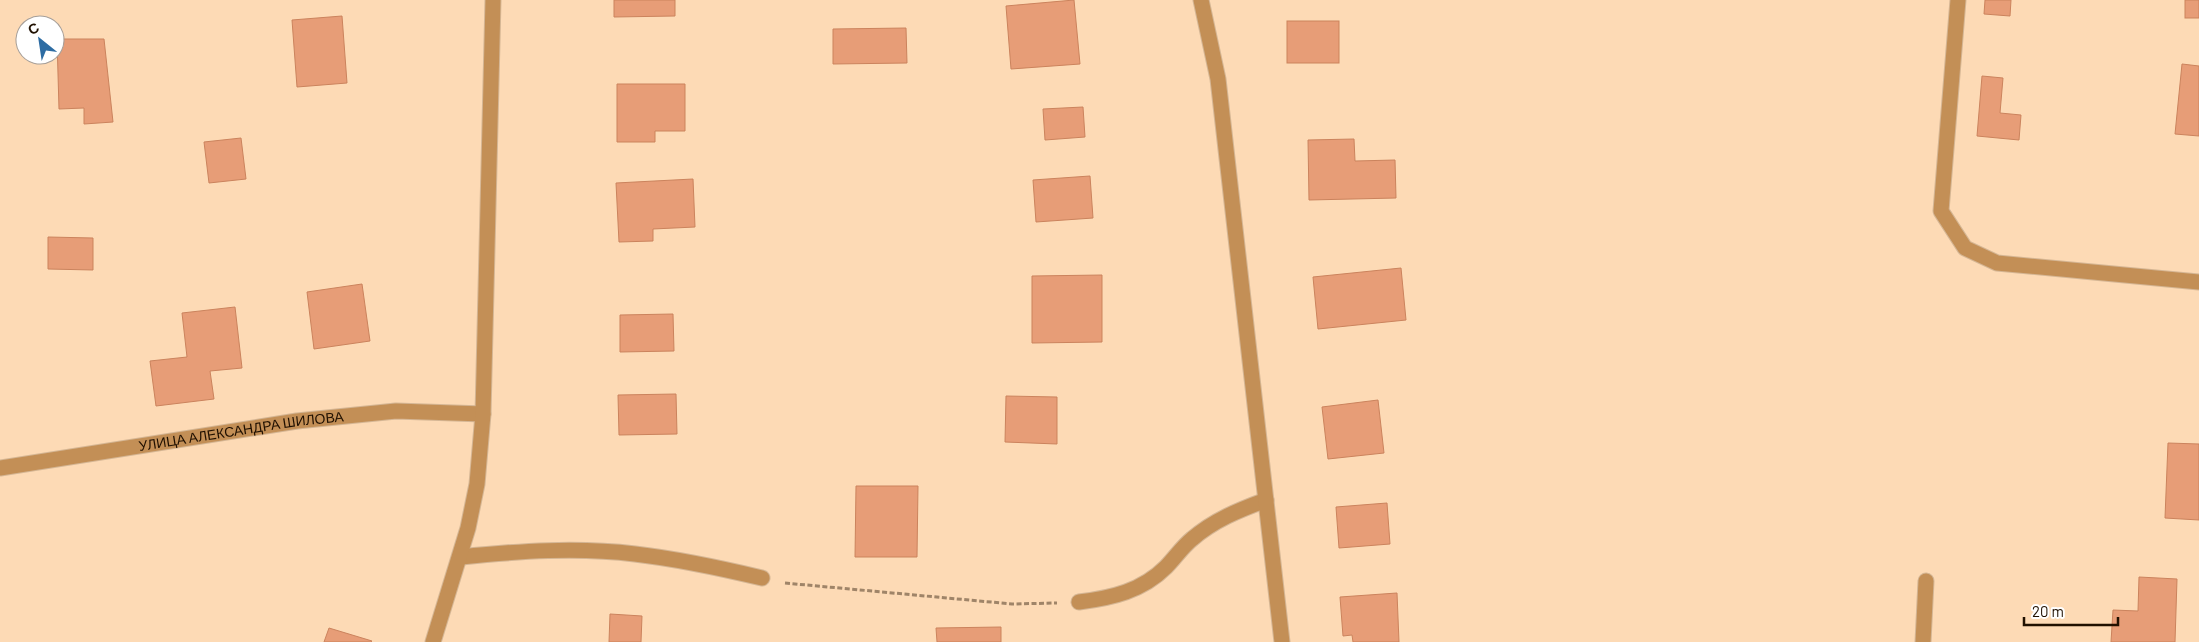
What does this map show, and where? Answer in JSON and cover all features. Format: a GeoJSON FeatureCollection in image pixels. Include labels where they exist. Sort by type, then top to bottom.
{"type":"FeatureCollection","features":[{"type":"Feature","properties":{"kind":"street"},"geometry":{"type":"LineString","coordinates":[[433,642],[461,557],[476,484],[483,414],[493,0]]}},
{"type":"Feature","properties":{"kind":"street"},"geometry":{"type":"LineString","coordinates":[[1201,0],[1218,79],[1282,642]]}},
{"type":"Feature","properties":{"kind":"street"},"geometry":{"type":"LineString","coordinates":[[1958,0],[1941,211],[1966,248],[1997,262],[2199,282]]}},
{"type":"Feature","properties":{"kind":"street","name":"УЛИЦА АЛЕКСАНДРА ШИЛОВА"},"geometry":{"type":"LineString","coordinates":[[0,468],[307,420],[396,411],[483,414]]}},
{"type":"Feature","properties":{"kind":"street"},"geometry":{"type":"LineString","coordinates":[[1079,602],[1107,599],[1125,594],[1144,584],[1164,568],[1190,540],[1207,527],[1232,512],[1266,500]]}},
{"type":"Feature","properties":{"kind":"street"},"geometry":{"type":"LineString","coordinates":[[461,557],[519,551],[576,550],[634,553],[691,562],[762,578]]}},
{"type":"Feature","properties":{"kind":"street"},"geometry":{"type":"LineString","coordinates":[[1923,642],[1926,581]]}},
{"type":"Feature","properties":{"kind":"path"},"geometry":{"type":"LineString","coordinates":[[762,578],[789,584],[1012,604],[1079,602]]}},
{"type":"Feature","properties":{"kind":"building"},"geometry":{"type":"Polygon","coordinates":[[[614,0],[675,0],[675,16],[614,17],[614,0]]]}},
{"type":"Feature","properties":{"kind":"building"},"geometry":{"type":"Polygon","coordinates":[[[1074,0],[1080,64],[1011,69],[1006,6],[1074,0]]]}},
{"type":"Feature","properties":{"kind":"building"},"geometry":{"type":"Polygon","coordinates":[[[1985,0],[2011,0],[2010,16],[1984,14],[1985,0]]]}},
{"type":"Feature","properties":{"kind":"building"},"geometry":{"type":"Polygon","coordinates":[[[2185,0],[2199,0],[2199,18],[2185,18],[2185,0]]]}},
{"type":"Feature","properties":{"kind":"building"},"geometry":{"type":"Polygon","coordinates":[[[342,16],[347,83],[297,87],[292,20],[342,16]]]}},
{"type":"Feature","properties":{"kind":"building"},"geometry":{"type":"Polygon","coordinates":[[[1287,21],[1339,21],[1339,63],[1287,63],[1287,21]]]}},
{"type":"Feature","properties":{"kind":"building"},"geometry":{"type":"Polygon","coordinates":[[[906,28],[907,63],[833,64],[833,29],[906,28]]]}},
{"type":"Feature","properties":{"kind":"building"},"geometry":{"type":"Polygon","coordinates":[[[65,39],[104,39],[113,122],[84,124],[84,108],[59,109],[58,65],[65,65],[65,39]]]}},
{"type":"Feature","properties":{"kind":"building"},"geometry":{"type":"Polygon","coordinates":[[[2182,64],[2199,66],[2199,136],[2175,134],[2182,64]]]}},
{"type":"Feature","properties":{"kind":"building"},"geometry":{"type":"Polygon","coordinates":[[[1982,76],[2003,78],[2000,113],[2021,115],[2019,140],[1977,136],[1982,76]]]}},
{"type":"Feature","properties":{"kind":"building"},"geometry":{"type":"Polygon","coordinates":[[[617,84],[685,84],[685,131],[655,131],[655,142],[617,142],[617,84]]]}},
{"type":"Feature","properties":{"kind":"building"},"geometry":{"type":"Polygon","coordinates":[[[1083,107],[1085,137],[1045,140],[1043,109],[1083,107]]]}},
{"type":"Feature","properties":{"kind":"building"},"geometry":{"type":"Polygon","coordinates":[[[241,138],[246,179],[209,183],[204,142],[241,138]]]}},
{"type":"Feature","properties":{"kind":"building"},"geometry":{"type":"Polygon","coordinates":[[[1354,139],[1355,161],[1395,160],[1396,198],[1309,200],[1308,140],[1354,139]]]}},
{"type":"Feature","properties":{"kind":"building"},"geometry":{"type":"Polygon","coordinates":[[[1090,176],[1093,218],[1036,222],[1033,180],[1090,176]]]}},
{"type":"Feature","properties":{"kind":"building"},"geometry":{"type":"Polygon","coordinates":[[[693,179],[695,227],[653,229],[653,241],[619,242],[616,183],[693,179]]]}},
{"type":"Feature","properties":{"kind":"building"},"geometry":{"type":"Polygon","coordinates":[[[48,237],[93,238],[93,270],[48,269],[48,237]]]}},
{"type":"Feature","properties":{"kind":"building"},"geometry":{"type":"Polygon","coordinates":[[[1401,268],[1406,320],[1318,329],[1313,277],[1401,268]]]}},
{"type":"Feature","properties":{"kind":"building"},"geometry":{"type":"Polygon","coordinates":[[[1102,275],[1102,342],[1032,343],[1032,276],[1102,275]]]}},
{"type":"Feature","properties":{"kind":"building"},"geometry":{"type":"Polygon","coordinates":[[[362,284],[370,341],[314,349],[307,292],[362,284]]]}},
{"type":"Feature","properties":{"kind":"building"},"geometry":{"type":"Polygon","coordinates":[[[235,307],[242,368],[210,371],[214,399],[156,406],[150,361],[187,357],[182,313],[235,307]]]}},
{"type":"Feature","properties":{"kind":"building"},"geometry":{"type":"Polygon","coordinates":[[[673,314],[674,351],[620,352],[620,315],[673,314]]]}},
{"type":"Feature","properties":{"kind":"building"},"geometry":{"type":"Polygon","coordinates":[[[676,394],[677,434],[619,435],[618,395],[676,394]]]}},
{"type":"Feature","properties":{"kind":"building"},"geometry":{"type":"Polygon","coordinates":[[[1006,396],[1057,397],[1057,444],[1005,442],[1006,396]]]}},
{"type":"Feature","properties":{"kind":"building"},"geometry":{"type":"Polygon","coordinates":[[[1378,400],[1384,453],[1328,459],[1322,407],[1378,400]]]}},
{"type":"Feature","properties":{"kind":"building"},"geometry":{"type":"Polygon","coordinates":[[[2168,443],[2199,444],[2199,520],[2165,518],[2168,443]]]}},
{"type":"Feature","properties":{"kind":"building"},"geometry":{"type":"Polygon","coordinates":[[[856,486],[918,486],[917,557],[855,557],[856,486]]]}},
{"type":"Feature","properties":{"kind":"building"},"geometry":{"type":"Polygon","coordinates":[[[1387,503],[1390,544],[1339,548],[1336,507],[1387,503]]]}},
{"type":"Feature","properties":{"kind":"building"},"geometry":{"type":"Polygon","coordinates":[[[2139,577],[2177,579],[2175,642],[2111,642],[2113,610],[2138,611],[2139,577]]]}},
{"type":"Feature","properties":{"kind":"building"},"geometry":{"type":"Polygon","coordinates":[[[1397,593],[1399,642],[1353,642],[1352,635],[1343,636],[1340,597],[1397,593]]]}},
{"type":"Feature","properties":{"kind":"building"},"geometry":{"type":"Polygon","coordinates":[[[610,614],[642,616],[641,642],[609,642],[610,614]]]}},
{"type":"Feature","properties":{"kind":"building"},"geometry":{"type":"Polygon","coordinates":[[[1001,627],[1001,642],[937,642],[936,628],[1001,627]]]}},
{"type":"Feature","properties":{"kind":"building"},"geometry":{"type":"Polygon","coordinates":[[[329,628],[372,641],[324,642],[329,628]]]}}]}
